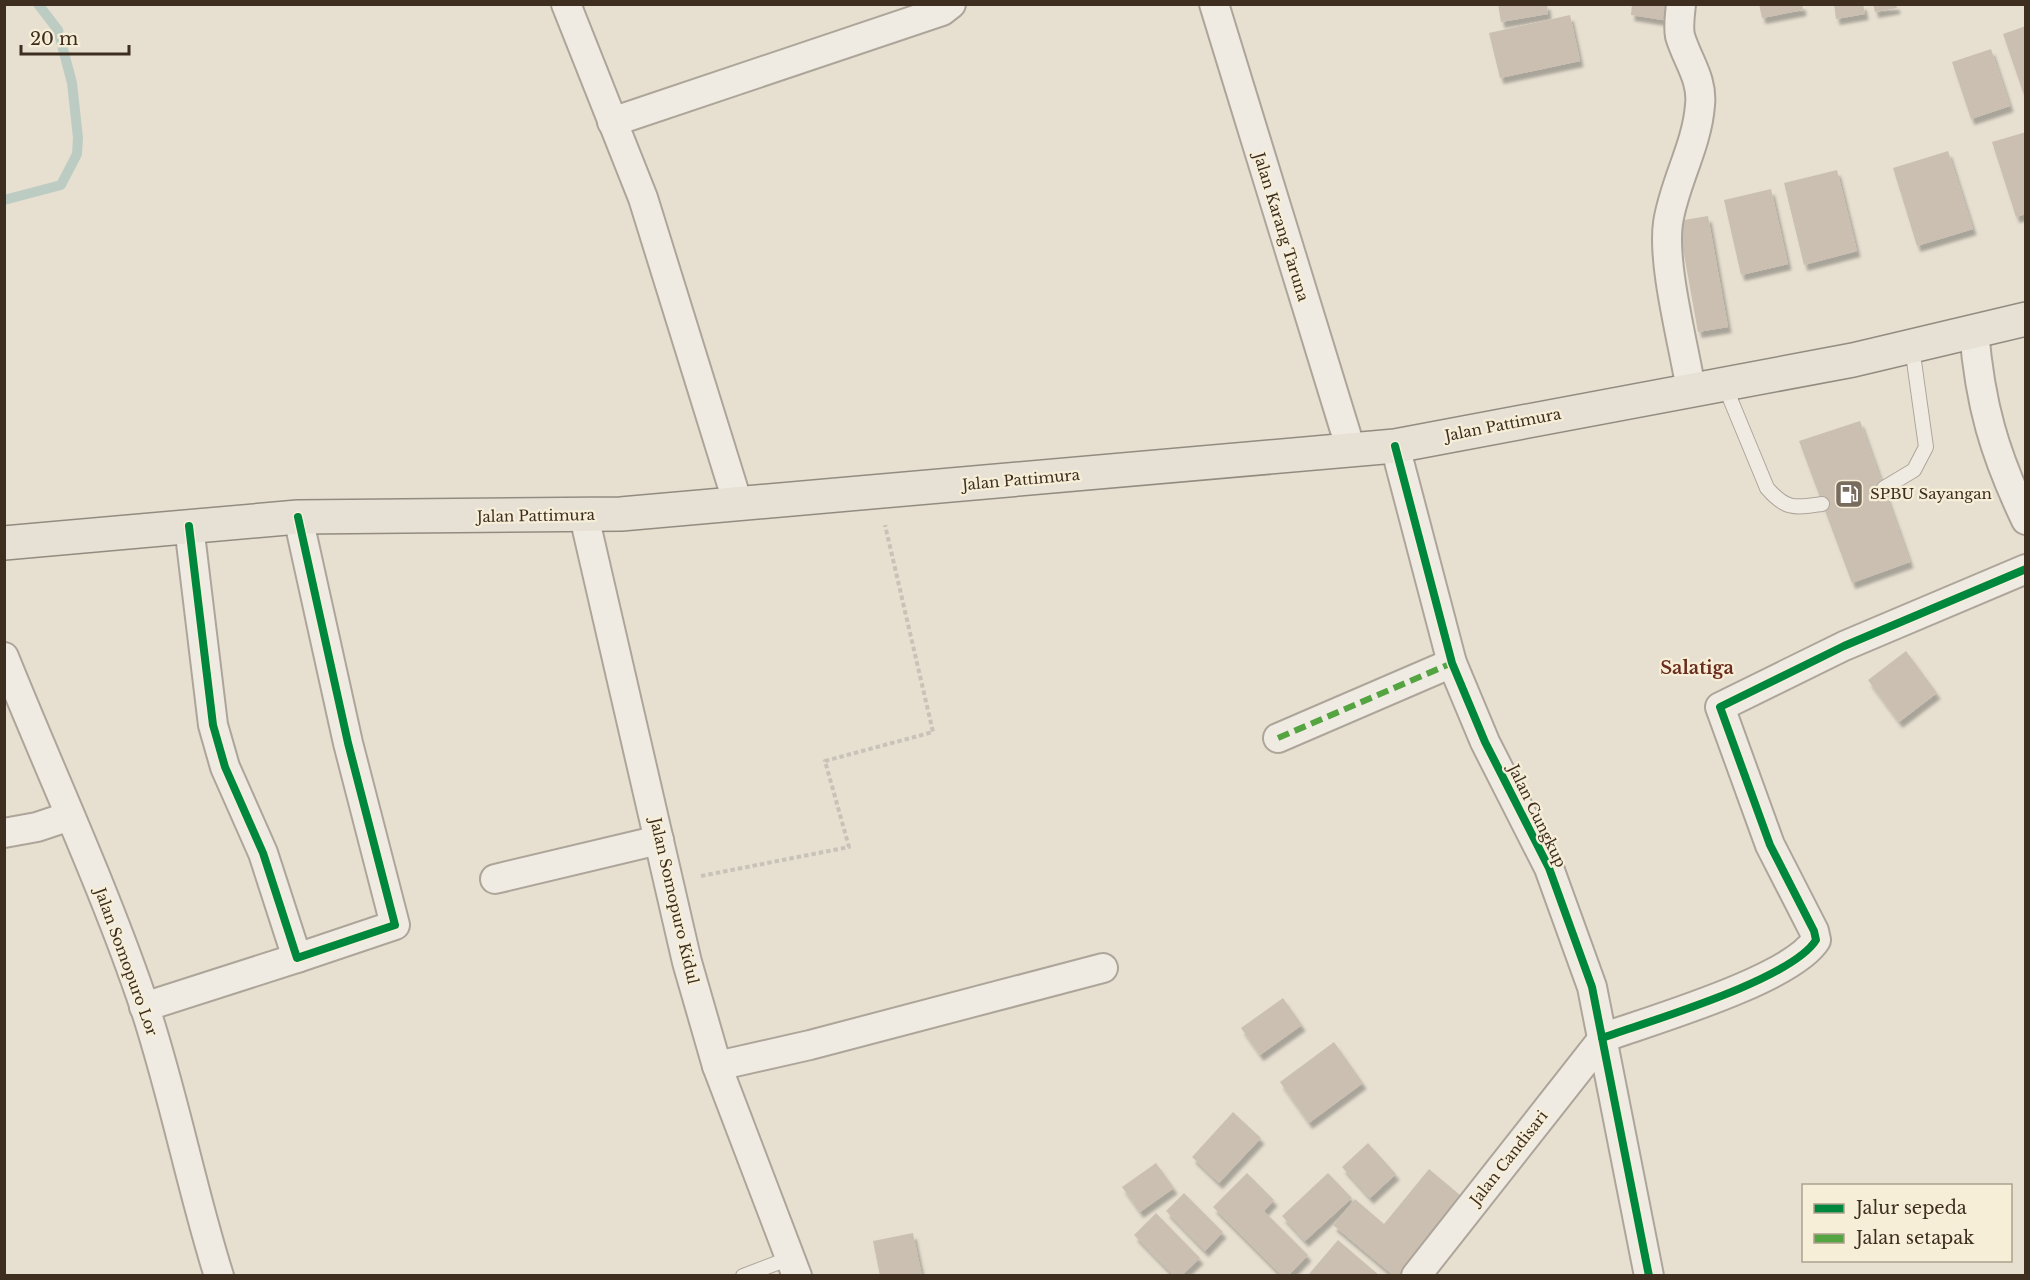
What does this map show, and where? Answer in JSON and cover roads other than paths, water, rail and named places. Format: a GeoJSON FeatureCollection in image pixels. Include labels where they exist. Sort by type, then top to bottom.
{"type":"FeatureCollection","features":[{"type":"Feature","properties":{"kind":"main road","name":"Jalan Pattimura"},"geometry":{"type":"LineString","coordinates":[[4,543],[298,517],[584,516],[1395,446],[1912,347],[2025,319]]}},
{"type":"Feature","properties":{"kind":"street"},"geometry":{"type":"LineString","coordinates":[[566,4],[643,198],[738,504]]}},
{"type":"Feature","properties":{"kind":"street"},"geometry":{"type":"LineString","coordinates":[[612,122],[942,11],[951,4]]}},
{"type":"Feature","properties":{"kind":"street","name":"Jalan Karang Taruna"},"geometry":{"type":"LineString","coordinates":[[1214,4],[1351,450]]}},
{"type":"Feature","properties":{"kind":"street"},"geometry":{"type":"LineString","coordinates":[[1681,4],[1680,34],[1698,76],[1701,104],[1696,133],[1683,166],[1667,226],[1670,271],[1691,390]]}},
{"type":"Feature","properties":{"kind":"street"},"geometry":{"type":"LineString","coordinates":[[1974,331],[1978,377],[1992,440],[2025,520]]}},
{"type":"Feature","properties":{"kind":"street","name":"Jalan Cungkup"},"geometry":{"type":"LineString","coordinates":[[1395,446],[1452,663],[1485,742],[1550,868],[1592,987],[1648,1275]]}},
{"type":"Feature","properties":{"kind":"street","name":"Jalan Somopuro Kidul"},"geometry":{"type":"LineString","coordinates":[[584,516],[687,962],[717,1066],[793,1267]]}},
{"type":"Feature","properties":{"kind":"street"},"geometry":{"type":"LineString","coordinates":[[144,1007],[395,925],[348,743],[298,517]]}},
{"type":"Feature","properties":{"kind":"street"},"geometry":{"type":"LineString","coordinates":[[189,526],[213,725],[225,767],[263,854],[297,958]]}},
{"type":"Feature","properties":{"kind":"street"},"geometry":{"type":"LineString","coordinates":[[1601,1039],[1734,992],[1811,948],[1816,940],[1770,845],[1720,707],[1844,646],[2025,569]]}},
{"type":"Feature","properties":{"kind":"street","name":"Jalan Somopuro Lor"},"geometry":{"type":"LineString","coordinates":[[4,657],[120,936],[144,1007],[219,1275]]}},
{"type":"Feature","properties":{"kind":"street"},"geometry":{"type":"LineString","coordinates":[[1278,738],[1452,663]]}},
{"type":"Feature","properties":{"kind":"street"},"geometry":{"type":"LineString","coordinates":[[4,833],[37,827],[70,816]]}},
{"type":"Feature","properties":{"kind":"street"},"geometry":{"type":"LineString","coordinates":[[495,879],[659,840]]}},
{"type":"Feature","properties":{"kind":"street"},"geometry":{"type":"LineString","coordinates":[[717,1066],[810,1045],[1103,968]]}},
{"type":"Feature","properties":{"kind":"street","name":"Jalan Candisari"},"geometry":{"type":"LineString","coordinates":[[1416,1275],[1601,1039]]}},
{"type":"Feature","properties":{"kind":"lane"},"geometry":{"type":"LineString","coordinates":[[1884,488],[1914,470],[1926,447],[1912,347]]}},
{"type":"Feature","properties":{"kind":"lane"},"geometry":{"type":"LineString","coordinates":[[1724,384],[1767,488],[1778,500],[1793,508],[1822,504]]}},
{"type":"Feature","properties":{"kind":"lane"},"geometry":{"type":"LineString","coordinates":[[743,1275],[793,1267]]}},
{"type":"Feature","properties":{"kind":"waterway"},"geometry":{"type":"LineString","coordinates":[[4,200],[61,185],[77,154],[78,138],[72,83],[58,30],[38,4]]}},
{"type":"Feature","properties":{"kind":"place","name":"SPBU Sayangan"},"geometry":{"type":"Point","coordinates":[1849,494]}},
{"type":"Feature","properties":{"kind":"district","name":"Salatiga"},"geometry":{"type":"Point","coordinates":[1697,668]}}]}
